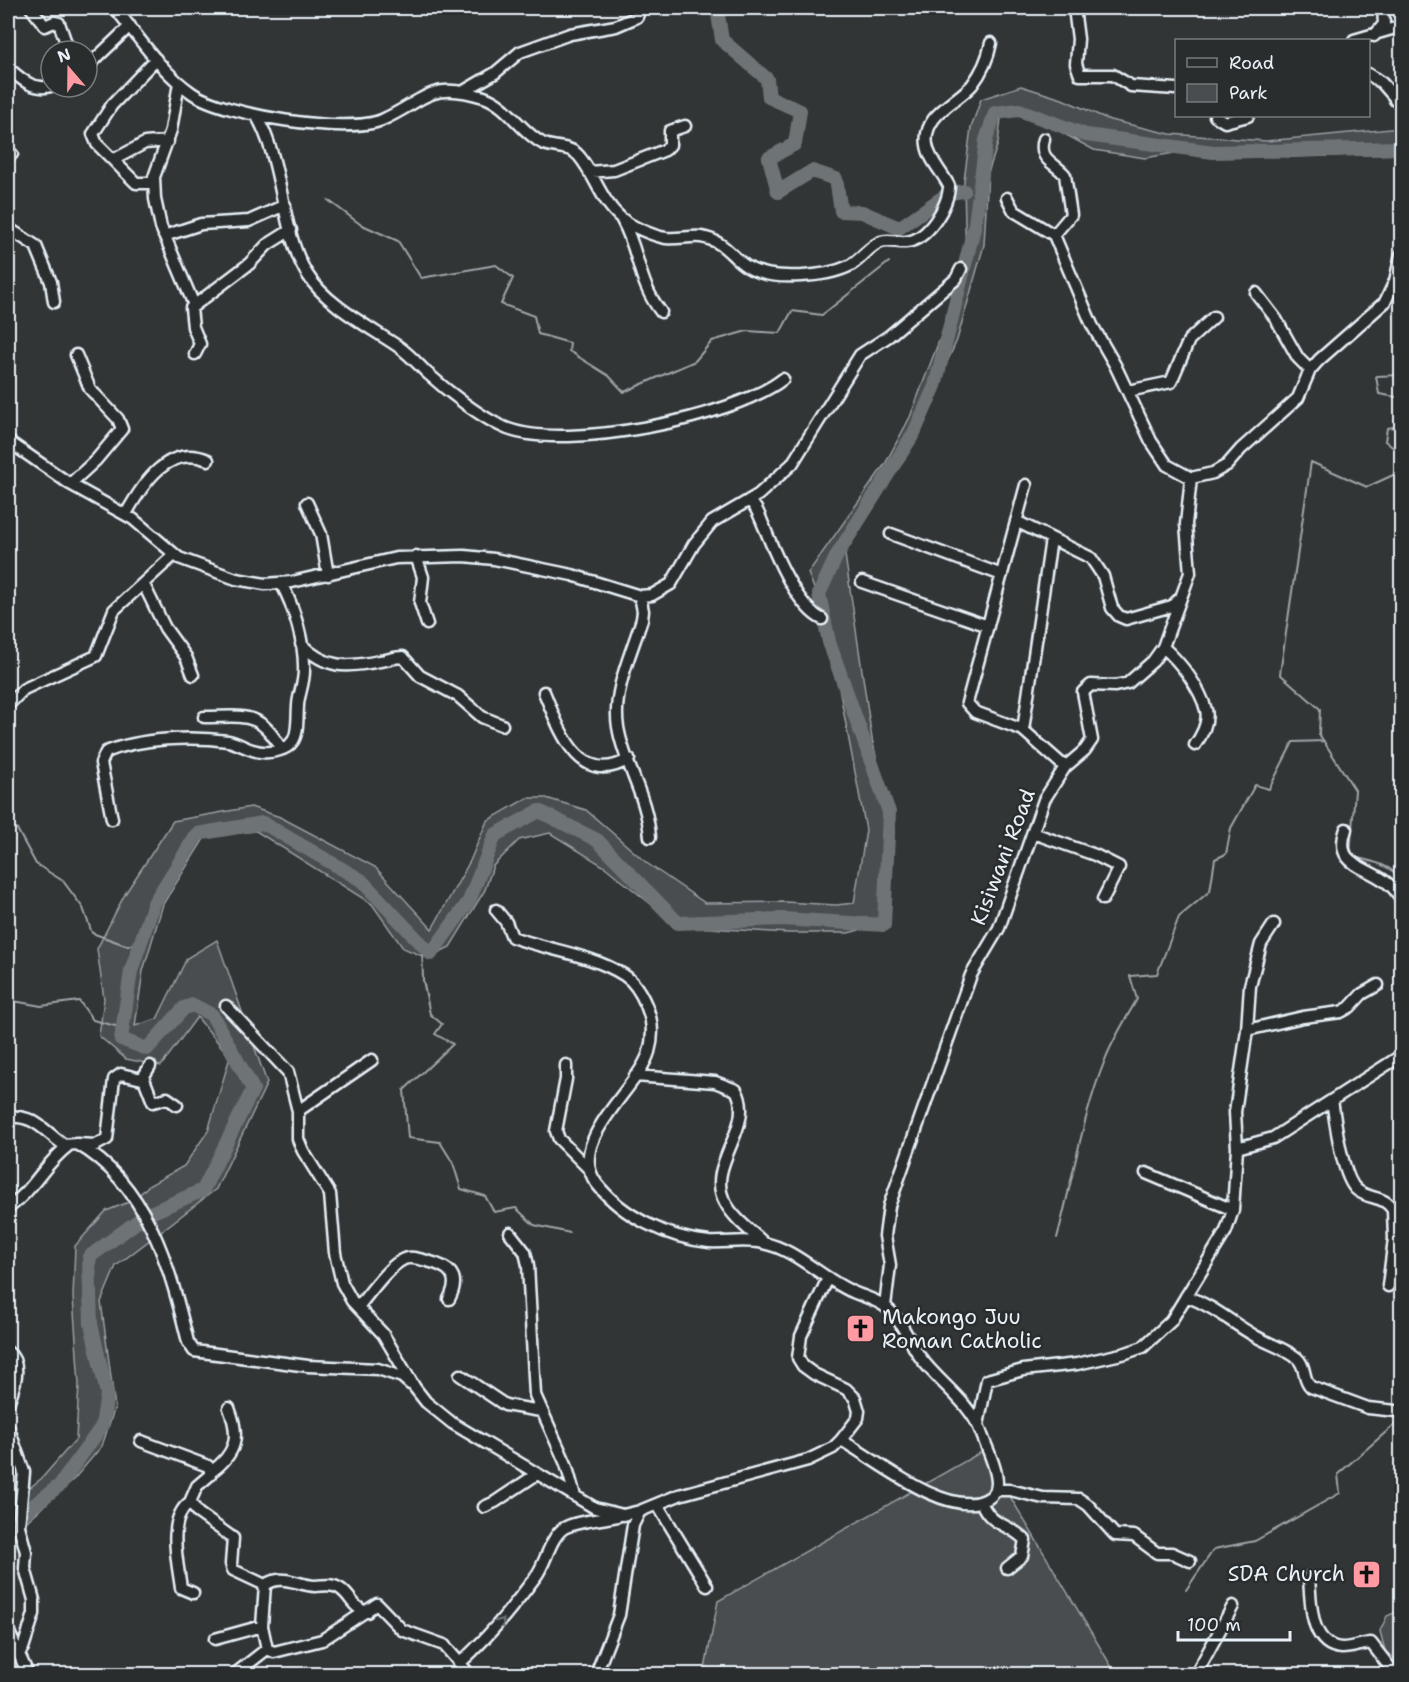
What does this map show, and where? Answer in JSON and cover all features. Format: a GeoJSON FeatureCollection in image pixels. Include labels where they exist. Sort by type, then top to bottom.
{"type":"FeatureCollection","features":[{"type":"Feature","properties":{"kind":"street"},"geometry":{"type":"LineString","coordinates":[[31,8],[45,26],[54,22],[60,23],[65,39]]}},
{"type":"Feature","properties":{"kind":"street"},"geometry":{"type":"LineString","coordinates":[[115,8],[156,60],[179,83],[217,106],[256,115],[311,123],[366,125],[432,92],[450,89],[495,101],[542,143],[575,151],[598,191],[622,220],[631,238],[640,275],[649,296],[661,312]]}},
{"type":"Feature","properties":{"kind":"street"},"geometry":{"type":"LineString","coordinates":[[464,91],[495,73],[520,52],[570,34],[628,23],[638,17],[640,8]]}},
{"type":"Feature","properties":{"kind":"street"},"geometry":{"type":"LineString","coordinates":[[1074,8],[1078,39],[1076,64],[1080,75],[1113,75],[1131,86],[1175,89]]}},
{"type":"Feature","properties":{"kind":"street"},"geometry":{"type":"LineString","coordinates":[[1374,36],[1384,24],[1383,8]]}},
{"type":"Feature","properties":{"kind":"street"},"geometry":{"type":"LineString","coordinates":[[99,56],[130,26]]}},
{"type":"Feature","properties":{"kind":"street"},"geometry":{"type":"LineString","coordinates":[[1359,39],[1401,26]]}},
{"type":"Feature","properties":{"kind":"street"},"geometry":{"type":"LineString","coordinates":[[622,220],[665,238],[702,237],[715,241],[727,247],[750,269],[788,275],[811,275],[849,266],[881,242],[909,242],[930,228],[949,193],[949,186],[926,145],[929,129],[935,116],[972,84],[987,61],[991,44]]}},
{"type":"Feature","properties":{"kind":"street"},"geometry":{"type":"LineString","coordinates":[[154,183],[136,183],[94,138],[95,127],[112,105],[156,60]]}},
{"type":"Feature","properties":{"kind":"street"},"geometry":{"type":"LineString","coordinates":[[8,68],[31,86],[39,87]]}},
{"type":"Feature","properties":{"kind":"street"},"geometry":{"type":"LineString","coordinates":[[1370,75],[1382,83],[1398,103]]}},
{"type":"Feature","properties":{"kind":"street"},"geometry":{"type":"LineString","coordinates":[[1398,103],[1401,79]]}},
{"type":"Feature","properties":{"kind":"street"},"geometry":{"type":"LineString","coordinates":[[179,83],[168,141],[154,183],[158,217],[164,236],[194,305]]}},
{"type":"Feature","properties":{"kind":"street"},"geometry":{"type":"LineString","coordinates":[[256,115],[267,137],[291,230],[308,276],[356,320],[402,349],[459,397],[507,428],[550,438],[608,434],[645,428],[746,398],[783,379]]}},
{"type":"Feature","properties":{"kind":"street"},"geometry":{"type":"LineString","coordinates":[[1217,117],[1225,122],[1242,117]]}},
{"type":"Feature","properties":{"kind":"street"},"geometry":{"type":"LineString","coordinates":[[589,172],[614,170],[665,150],[670,145],[670,131],[685,126]]}},
{"type":"Feature","properties":{"kind":"street"},"geometry":{"type":"LineString","coordinates":[[1044,139],[1042,151],[1047,160],[1065,175],[1071,215],[1054,235]]}},
{"type":"Feature","properties":{"kind":"street"},"geometry":{"type":"LineString","coordinates":[[113,160],[146,143],[168,141]]}},
{"type":"Feature","properties":{"kind":"street"},"geometry":{"type":"LineString","coordinates":[[1007,198],[1014,211],[1054,235],[1092,325],[1128,391],[1138,416],[1167,465],[1191,478],[1213,473],[1227,465],[1240,449],[1298,398],[1310,370],[1385,302],[1395,281],[1401,255]]}},
{"type":"Feature","properties":{"kind":"street"},"geometry":{"type":"LineString","coordinates":[[164,236],[201,224],[249,220],[285,205]]}},
{"type":"Feature","properties":{"kind":"street"},"geometry":{"type":"LineString","coordinates":[[8,228],[36,246],[51,282],[54,302]]}},
{"type":"Feature","properties":{"kind":"street"},"geometry":{"type":"LineString","coordinates":[[195,354],[201,347],[191,318],[191,308],[249,264],[267,245],[291,230]]}},
{"type":"Feature","properties":{"kind":"street"},"geometry":{"type":"LineString","coordinates":[[8,441],[70,484],[126,514],[174,555],[190,564],[236,579],[280,583],[328,575],[385,560],[416,556],[494,559],[572,575],[640,596],[660,593],[666,589],[694,544],[712,522],[773,483],[792,464],[860,355],[889,336],[956,279],[961,269]]}},
{"type":"Feature","properties":{"kind":"street"},"geometry":{"type":"LineString","coordinates":[[1256,293],[1276,319],[1298,358],[1310,370]]}},
{"type":"Feature","properties":{"kind":"street"},"geometry":{"type":"LineString","coordinates":[[1128,391],[1171,382],[1189,340],[1214,317]]}},
{"type":"Feature","properties":{"kind":"street"},"geometry":{"type":"LineString","coordinates":[[70,484],[104,452],[122,429],[118,419],[90,388],[76,355]]}},
{"type":"Feature","properties":{"kind":"street"},"geometry":{"type":"LineString","coordinates":[[126,514],[144,484],[168,462],[182,457],[208,460]]}},
{"type":"Feature","properties":{"kind":"street","name":"Kisiwani Road"},"geometry":{"type":"LineString","coordinates":[[885,1306],[890,1265],[886,1221],[892,1194],[914,1140],[971,975],[999,928],[1044,800],[1065,767],[1085,750],[1092,740],[1082,695],[1087,687],[1094,684],[1115,686],[1128,683],[1153,661],[1163,647],[1183,595],[1191,565],[1185,524],[1191,478]]}},
{"type":"Feature","properties":{"kind":"street"},"geometry":{"type":"LineString","coordinates":[[1026,484],[967,703],[975,712],[1023,730],[1065,767]]}},
{"type":"Feature","properties":{"kind":"street"},"geometry":{"type":"LineString","coordinates":[[749,500],[759,511],[786,573],[810,610],[822,619]]}},
{"type":"Feature","properties":{"kind":"street"},"geometry":{"type":"LineString","coordinates":[[307,503],[321,534],[328,575]]}},
{"type":"Feature","properties":{"kind":"street"},"geometry":{"type":"LineString","coordinates":[[1016,521],[1091,558],[1103,576],[1112,608],[1119,616],[1126,619],[1172,606],[1183,595]]}},
{"type":"Feature","properties":{"kind":"street"},"geometry":{"type":"LineString","coordinates":[[891,534],[1002,575]]}},
{"type":"Feature","properties":{"kind":"street"},"geometry":{"type":"LineString","coordinates":[[1023,730],[1051,539]]}},
{"type":"Feature","properties":{"kind":"street"},"geometry":{"type":"LineString","coordinates":[[8,705],[24,689],[96,656],[114,610],[144,585],[174,555]]}},
{"type":"Feature","properties":{"kind":"street"},"geometry":{"type":"LineString","coordinates":[[416,556],[423,577],[420,603],[427,624]]}},
{"type":"Feature","properties":{"kind":"street"},"geometry":{"type":"LineString","coordinates":[[862,582],[988,626]]}},
{"type":"Feature","properties":{"kind":"street"},"geometry":{"type":"LineString","coordinates":[[112,819],[101,763],[106,752],[118,747],[152,741],[216,741],[233,742],[259,752],[289,746],[296,736],[296,714],[304,669],[301,643],[280,583]]}},
{"type":"Feature","properties":{"kind":"street"},"geometry":{"type":"LineString","coordinates":[[144,585],[165,628],[186,657],[193,675]]}},
{"type":"Feature","properties":{"kind":"street"},"geometry":{"type":"LineString","coordinates":[[640,596],[642,619],[618,706],[620,736],[649,814],[650,837]]}},
{"type":"Feature","properties":{"kind":"street"},"geometry":{"type":"LineString","coordinates":[[301,643],[321,662],[330,665],[372,663],[403,657],[420,676],[458,696],[482,717],[502,725]]}},
{"type":"Feature","properties":{"kind":"street"},"geometry":{"type":"LineString","coordinates":[[1163,647],[1182,667],[1206,711],[1203,734],[1196,746]]}},
{"type":"Feature","properties":{"kind":"street"},"geometry":{"type":"LineString","coordinates":[[544,692],[560,733],[578,757],[606,768],[617,766],[629,759]]}},
{"type":"Feature","properties":{"kind":"street"},"geometry":{"type":"LineString","coordinates":[[204,717],[253,718],[267,727],[281,749]]}},
{"type":"Feature","properties":{"kind":"street"},"geometry":{"type":"LineString","coordinates":[[1346,828],[1342,844],[1348,860],[1386,880],[1401,901]]}},
{"type":"Feature","properties":{"kind":"street"},"geometry":{"type":"LineString","coordinates":[[1033,833],[1095,855],[1119,867],[1103,899]]}},
{"type":"Feature","properties":{"kind":"street"},"geometry":{"type":"LineString","coordinates":[[496,909],[506,922],[512,937],[574,954],[623,974],[638,988],[653,1026],[649,1055],[596,1134],[590,1148],[589,1169]]}},
{"type":"Feature","properties":{"kind":"street"},"geometry":{"type":"LineString","coordinates":[[978,1425],[987,1380],[1023,1370],[1101,1360],[1143,1347],[1164,1330],[1226,1231],[1233,1210],[1237,1148],[1235,1112],[1247,1030],[1250,986],[1261,944],[1274,924]]}},
{"type":"Feature","properties":{"kind":"street"},"geometry":{"type":"LineString","coordinates":[[1247,1030],[1303,1017],[1341,1012],[1350,1007],[1362,994],[1377,985]]}},
{"type":"Feature","properties":{"kind":"street"},"geometry":{"type":"LineString","coordinates":[[226,1006],[283,1064],[288,1072],[298,1111],[298,1139],[330,1194],[335,1253],[342,1283],[358,1306],[383,1334],[415,1388],[426,1402],[452,1423],[595,1508],[623,1515]]}},
{"type":"Feature","properties":{"kind":"street"},"geometry":{"type":"LineString","coordinates":[[1237,1148],[1273,1138],[1401,1056]]}},
{"type":"Feature","properties":{"kind":"street"},"geometry":{"type":"LineString","coordinates":[[298,1111],[372,1060]]}},
{"type":"Feature","properties":{"kind":"street"},"geometry":{"type":"LineString","coordinates":[[566,1065],[566,1079],[556,1131],[559,1139],[589,1169],[596,1183],[611,1198],[660,1230],[712,1242],[764,1243]]}},
{"type":"Feature","properties":{"kind":"street"},"geometry":{"type":"LineString","coordinates":[[150,1066],[144,1079],[153,1102],[167,1098],[177,1105]]}},
{"type":"Feature","properties":{"kind":"street"},"geometry":{"type":"LineString","coordinates":[[8,1117],[26,1117],[39,1123],[59,1142],[72,1145],[96,1145],[107,1139],[110,1091],[117,1075],[144,1079]]}},
{"type":"Feature","properties":{"kind":"street"},"geometry":{"type":"LineString","coordinates":[[635,1076],[715,1082],[736,1090],[743,1109],[720,1178],[720,1191],[725,1203],[764,1243],[885,1306],[896,1318],[921,1357],[965,1405],[978,1425],[994,1468],[996,1490],[991,1497],[981,1502],[963,1505],[938,1496],[889,1471],[841,1440]]}},
{"type":"Feature","properties":{"kind":"street"},"geometry":{"type":"LineString","coordinates":[[1332,1100],[1345,1162],[1353,1186],[1361,1193],[1383,1199],[1393,1210],[1394,1239],[1388,1286]]}},
{"type":"Feature","properties":{"kind":"street"},"geometry":{"type":"LineString","coordinates":[[8,1208],[28,1192],[48,1162],[72,1145]]}},
{"type":"Feature","properties":{"kind":"street"},"geometry":{"type":"LineString","coordinates":[[72,1145],[113,1171],[145,1216],[167,1262],[188,1342],[194,1351],[308,1366],[378,1369],[402,1377],[415,1388]]}},
{"type":"Feature","properties":{"kind":"street"},"geometry":{"type":"LineString","coordinates":[[1146,1173],[1233,1210]]}},
{"type":"Feature","properties":{"kind":"street"},"geometry":{"type":"LineString","coordinates":[[510,1233],[525,1252],[528,1265],[532,1374],[541,1410],[566,1464],[574,1496]]}},
{"type":"Feature","properties":{"kind":"street"},"geometry":{"type":"LineString","coordinates":[[358,1306],[398,1262],[409,1257],[443,1265],[452,1272],[455,1280],[449,1299]]}},
{"type":"Feature","properties":{"kind":"street"},"geometry":{"type":"LineString","coordinates":[[460,1663],[493,1632],[507,1614],[539,1571],[557,1535],[565,1528],[640,1511],[695,1490],[808,1460],[833,1448],[841,1440],[858,1418],[859,1411],[855,1398],[846,1389],[814,1374],[803,1366],[798,1358],[801,1336],[828,1278]]}},
{"type":"Feature","properties":{"kind":"street"},"geometry":{"type":"LineString","coordinates":[[1186,1296],[1219,1310],[1245,1329],[1294,1356],[1304,1366],[1306,1381],[1311,1387],[1368,1407],[1396,1411]]}},
{"type":"Feature","properties":{"kind":"street"},"geometry":{"type":"LineString","coordinates":[[8,1352],[14,1360],[16,1380],[8,1403]]}},
{"type":"Feature","properties":{"kind":"street"},"geometry":{"type":"LineString","coordinates":[[460,1375],[505,1405],[541,1410]]}},
{"type":"Feature","properties":{"kind":"street"},"geometry":{"type":"LineString","coordinates":[[194,1593],[181,1588],[176,1550],[179,1515],[190,1502],[192,1493],[228,1456],[236,1434],[229,1408]]}},
{"type":"Feature","properties":{"kind":"street"},"geometry":{"type":"LineString","coordinates":[[8,1426],[24,1472],[19,1526],[26,1552],[25,1568],[34,1600],[34,1614],[23,1648],[18,1654]]}},
{"type":"Feature","properties":{"kind":"street"},"geometry":{"type":"LineString","coordinates":[[141,1441],[208,1466],[211,1472]]}},
{"type":"Feature","properties":{"kind":"street"},"geometry":{"type":"LineString","coordinates":[[484,1507],[537,1474]]}},
{"type":"Feature","properties":{"kind":"street"},"geometry":{"type":"LineString","coordinates":[[996,1490],[1010,1490],[1043,1497],[1079,1499],[1088,1505],[1115,1535],[1134,1536],[1157,1554],[1172,1553],[1190,1561]]}},
{"type":"Feature","properties":{"kind":"street"},"geometry":{"type":"LineString","coordinates":[[190,1502],[198,1513],[233,1538],[231,1564],[233,1570],[265,1585]]}},
{"type":"Feature","properties":{"kind":"street"},"geometry":{"type":"LineString","coordinates":[[981,1502],[989,1518],[1015,1531],[1025,1540],[1022,1556],[1007,1568]]}},
{"type":"Feature","properties":{"kind":"street"},"geometry":{"type":"LineString","coordinates":[[657,1504],[707,1586]]}},
{"type":"Feature","properties":{"kind":"street"},"geometry":{"type":"LineString","coordinates":[[596,1674],[619,1615],[633,1525],[640,1511]]}},
{"type":"Feature","properties":{"kind":"street"},"geometry":{"type":"LineString","coordinates":[[1309,1577],[1314,1624],[1323,1640],[1342,1648],[1371,1643],[1395,1674]]}},
{"type":"Feature","properties":{"kind":"street"},"geometry":{"type":"LineString","coordinates":[[267,1649],[262,1626],[265,1585],[270,1581],[289,1579],[313,1586],[333,1586],[342,1590],[355,1607],[367,1612]]}},
{"type":"Feature","properties":{"kind":"street"},"geometry":{"type":"LineString","coordinates":[[267,1649],[274,1652],[322,1640],[367,1612],[375,1604],[402,1630],[444,1645],[470,1674]]}},
{"type":"Feature","properties":{"kind":"street"},"geometry":{"type":"LineString","coordinates":[[1196,1674],[1233,1605]]}},
{"type":"Feature","properties":{"kind":"street"},"geometry":{"type":"LineString","coordinates":[[215,1638],[262,1626]]}},
{"type":"Feature","properties":{"kind":"street"},"geometry":{"type":"LineString","coordinates":[[8,1630],[28,1674]]}},
{"type":"Feature","properties":{"kind":"street"},"geometry":{"type":"LineString","coordinates":[[235,1674],[267,1649]]}},
{"type":"Feature","properties":{"kind":"green space"},"geometry":{"type":"Polygon","coordinates":[[[1021,86],[1062,99],[1110,120],[1170,134],[1266,141],[1401,128],[1401,154],[1293,157],[1186,151],[1145,158],[1094,150],[1026,113],[1002,110],[998,143],[988,173],[984,245],[957,340],[924,413],[897,462],[843,541],[872,739],[890,815],[887,923],[848,933],[788,933],[678,926],[605,867],[550,833],[519,840],[493,866],[485,890],[450,947],[427,958],[403,948],[372,904],[256,831],[205,837],[163,904],[143,971],[135,1026],[157,1019],[187,958],[217,940],[267,1083],[216,1189],[116,1266],[101,1302],[115,1407],[102,1446],[74,1479],[8,1538],[8,1505],[42,1478],[76,1439],[79,1384],[73,1297],[75,1246],[106,1211],[134,1200],[148,1186],[184,1166],[208,1131],[230,1057],[197,1017],[161,1066],[126,1059],[99,1036],[104,999],[97,949],[125,894],[173,821],[251,807],[280,817],[375,867],[432,929],[470,861],[487,821],[527,798],[546,798],[586,810],[648,864],[705,903],[785,902],[836,905],[854,903],[866,830],[826,619],[808,573],[885,464],[910,417],[966,270],[964,181],[971,128],[981,99],[1021,86]]]}},
{"type":"Feature","properties":{"kind":"green space"},"geometry":{"type":"Polygon","coordinates":[[[983,1451],[1116,1674],[704,1674],[718,1601],[983,1451]]]}},
{"type":"Feature","properties":{"kind":"green space"},"geometry":{"type":"Polygon","coordinates":[[[1402,1610],[1401,1663],[1385,1651],[1380,1631],[1387,1616],[1402,1610]]]}},
{"type":"Feature","properties":{"kind":"waterway"},"geometry":{"type":"LineString","coordinates":[[717,8],[722,40],[767,79],[769,97],[800,111],[795,144],[769,158],[778,192],[812,171],[836,179],[841,211],[862,212],[899,228],[949,193],[964,191]]}},
{"type":"Feature","properties":{"kind":"waterway"},"geometry":{"type":"LineString","coordinates":[[8,1525],[60,1485],[102,1426],[107,1394],[91,1324],[89,1257],[146,1215],[203,1190],[253,1089],[212,1015],[193,1005],[184,1008],[147,1049],[121,1039],[131,971],[154,903],[197,834],[263,823],[361,880],[431,954],[469,901],[495,835],[539,811],[597,840],[678,923],[782,919],[884,925],[889,812],[829,642],[819,594],[837,555],[914,433],[935,386],[975,224],[986,140],[995,113],[1019,110],[1086,135],[1213,152],[1402,148]]}},
{"type":"Feature","properties":{"kind":"waterway"},"geometry":{"type":"LineString","coordinates":[[328,200],[360,224],[398,241],[421,278],[496,265],[513,278],[501,304],[534,316],[538,334],[570,343],[569,351],[609,376],[624,392],[695,361],[712,341],[747,331],[780,333],[792,311],[822,315],[889,262]]}},
{"type":"Feature","properties":{"kind":"waterway"},"geometry":{"type":"LineString","coordinates":[[1402,375],[1376,376],[1379,394],[1402,398]]}},
{"type":"Feature","properties":{"kind":"waterway"},"geometry":{"type":"LineString","coordinates":[[1402,426],[1387,428],[1385,441],[1402,455]]}},
{"type":"Feature","properties":{"kind":"waterway"},"geometry":{"type":"LineString","coordinates":[[1402,471],[1367,487],[1311,462],[1280,674],[1320,709],[1319,734],[1355,790],[1350,856],[1385,866],[1402,880]]}},
{"type":"Feature","properties":{"kind":"waterway"},"geometry":{"type":"LineString","coordinates":[[1057,1238],[1097,1082],[1112,1044],[1137,999],[1130,976],[1157,974],[1179,917],[1210,891],[1215,859],[1226,854],[1231,828],[1255,785],[1269,789],[1293,742],[1324,741]]}},
{"type":"Feature","properties":{"kind":"waterway"},"geometry":{"type":"LineString","coordinates":[[8,822],[17,829],[36,864],[63,881],[83,908],[92,933],[128,946],[140,942]]}},
{"type":"Feature","properties":{"kind":"waterway"},"geometry":{"type":"LineString","coordinates":[[422,944],[423,980],[430,1014],[442,1024],[435,1034],[453,1044],[404,1090],[408,1138],[440,1142],[453,1163],[461,1189],[485,1196],[494,1212],[516,1208],[534,1225],[570,1233]]}},
{"type":"Feature","properties":{"kind":"waterway"},"geometry":{"type":"LineString","coordinates":[[8,1000],[41,1006],[79,1001],[93,1020],[123,1028]]}},
{"type":"Feature","properties":{"kind":"waterway"},"geometry":{"type":"LineString","coordinates":[[1186,1590],[1214,1549],[1255,1541],[1340,1493],[1338,1474],[1402,1418]]}},
{"type":"Feature","properties":{"kind":"place","name":"Makongo Juu Roman Catholic"},"geometry":{"type":"Point","coordinates":[861,1329]}},
{"type":"Feature","properties":{"kind":"place","name":"SDA Church"},"geometry":{"type":"Point","coordinates":[1366,1574]}}]}
